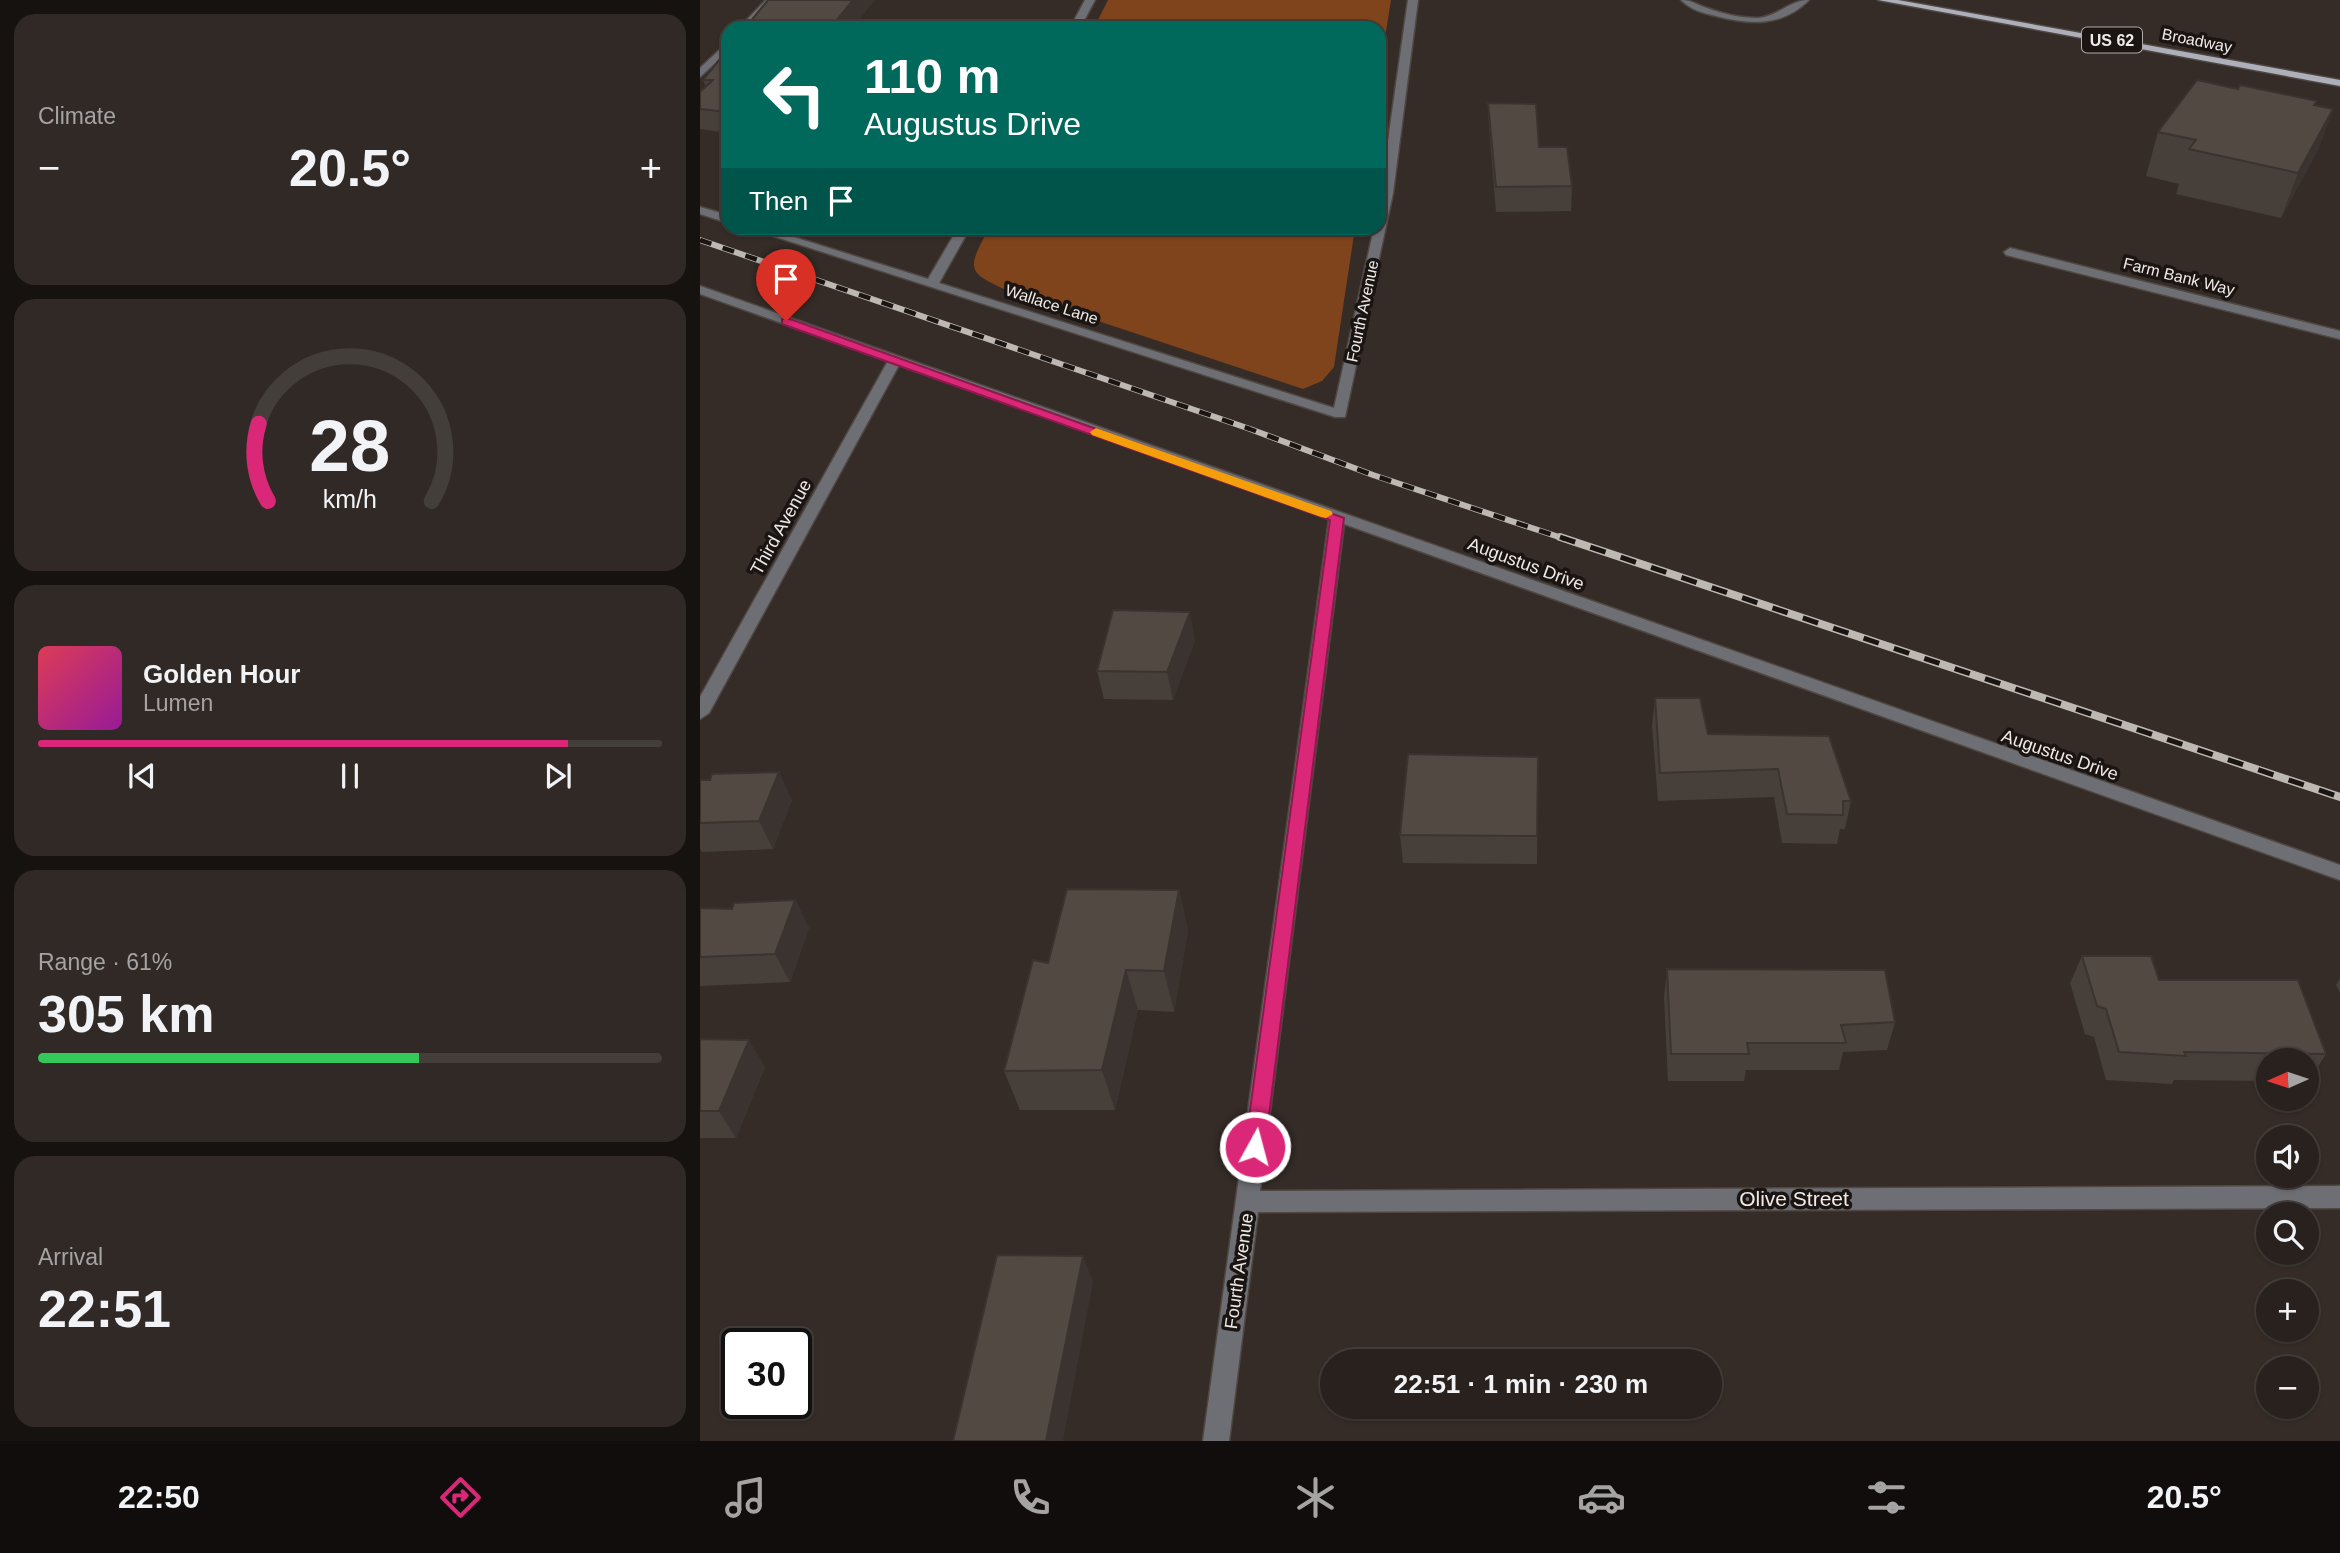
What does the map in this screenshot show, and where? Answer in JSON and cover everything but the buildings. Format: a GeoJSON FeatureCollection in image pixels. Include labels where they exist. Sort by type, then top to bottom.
{"type":"FeatureCollection","features":[{"type":"Feature","properties":{"kind":"main road","name":"Broadway"},"geometry":{"type":"LineString","coordinates":[[1883,0],[2340,83]]}},
{"type":"Feature","properties":{"kind":"street"},"geometry":{"type":"LineString","coordinates":[[751,21],[771,0]]}},
{"type":"Feature","properties":{"kind":"street"},"geometry":{"type":"LineString","coordinates":[[1079,21],[1090,0]]}},
{"type":"Feature","properties":{"kind":"street","name":"Fourth Avenue"},"geometry":{"type":"LineString","coordinates":[[1386,198],[1413,0]]}},
{"type":"Feature","properties":{"kind":"street"},"geometry":{"type":"LineString","coordinates":[[1686,0],[1714,13],[1755,23],[1780,17],[1804,0]]}},
{"type":"Feature","properties":{"kind":"street"},"geometry":{"type":"LineString","coordinates":[[700,74],[721,52]]}},
{"type":"Feature","properties":{"kind":"street"},"geometry":{"type":"LineString","coordinates":[[700,210],[721,217]]}},
{"type":"Feature","properties":{"kind":"street","name":"Wallace Lane"},"geometry":{"type":"LineString","coordinates":[[776,235],[1340,414]]}},
{"type":"Feature","properties":{"kind":"street"},"geometry":{"type":"LineString","coordinates":[[932,284],[960,235]]}},
{"type":"Feature","properties":{"kind":"street","name":"Fourth Avenue"},"geometry":{"type":"LineString","coordinates":[[1340,414],[1378,235]]}},
{"type":"Feature","properties":{"kind":"street","name":"Farm Bank Way"},"geometry":{"type":"LineString","coordinates":[[2010,252],[2340,335]]}},
{"type":"Feature","properties":{"kind":"street","name":"Augustus Drive"},"geometry":{"type":"LineString","coordinates":[[700,290],[2340,873]]}},
{"type":"Feature","properties":{"kind":"street","name":"Third Avenue"},"geometry":{"type":"LineString","coordinates":[[700,713],[895,360]]}},
{"type":"Feature","properties":{"kind":"street","name":"Fourth Avenue"},"geometry":{"type":"LineString","coordinates":[[1216,1441],[1337,518]]}},
{"type":"Feature","properties":{"kind":"street","name":"Olive Street"},"geometry":{"type":"LineString","coordinates":[[1248,1202],[1518,1197],[1947,1200],[2340,1197]]}},
{"type":"Feature","properties":{"kind":"shaded area"},"geometry":{"type":"Polygon","coordinates":[[[1108,0],[1391,0],[1386,31],[1386,21],[1098,21],[1108,0]]]}},
{"type":"Feature","properties":{"kind":"shaded area"},"geometry":{"type":"Polygon","coordinates":[[[986,235],[1354,235],[1334,367],[1322,381],[1303,389],[1011,292],[978,274],[974,268],[977,253],[986,235]]]}},
{"type":"Feature","properties":{"kind":"railway"},"geometry":{"type":"LineString","coordinates":[[700,240],[1250,429],[1373,475],[1565,539]]}},
{"type":"Feature","properties":{"kind":"railway"},"geometry":{"type":"LineString","coordinates":[[1560,537],[2340,797]]}},
{"type":"Feature","properties":{"kind":"slow traffic"},"geometry":{"type":"LineString","coordinates":[[1096,432],[1326,514]]}},
{"type":"Feature","properties":{"kind":"route"},"geometry":{"type":"LineString","coordinates":[[786,321],[1337,518],[1255,1147]]}}]}
